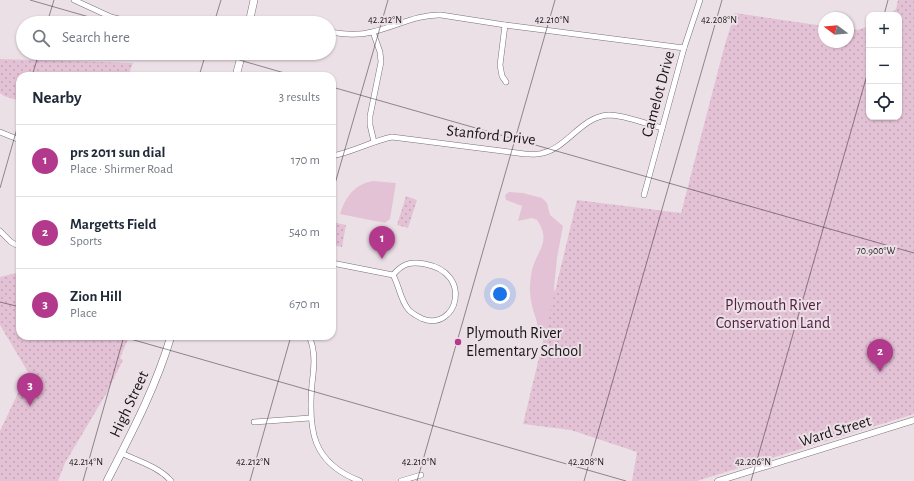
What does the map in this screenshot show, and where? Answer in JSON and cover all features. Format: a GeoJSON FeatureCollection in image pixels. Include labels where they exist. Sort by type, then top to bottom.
{"type":"FeatureCollection","features":[{"type":"Feature","properties":{"kind":"main road"},"geometry":{"type":"LineString","coordinates":[[250,16],[254,0]]}},
{"type":"Feature","properties":{"kind":"main road"},"geometry":{"type":"LineString","coordinates":[[237,72],[240,60]]}},
{"type":"Feature","properties":{"kind":"main road","name":"High Street"},"geometry":{"type":"LineString","coordinates":[[107,481],[150,393],[170,340]]}},
{"type":"Feature","properties":{"kind":"street"},"geometry":{"type":"LineString","coordinates":[[74,0],[109,16]]}},
{"type":"Feature","properties":{"kind":"street","name":"Camelot Drive"},"geometry":{"type":"LineString","coordinates":[[644,195],[684,48],[700,0]]}},
{"type":"Feature","properties":{"kind":"street"},"geometry":{"type":"LineString","coordinates":[[336,33],[353,35],[373,32],[432,15],[441,15],[505,25],[684,48]]}},
{"type":"Feature","properties":{"kind":"street"},"geometry":{"type":"LineString","coordinates":[[505,25],[500,70],[506,82]]}},
{"type":"Feature","properties":{"kind":"street"},"geometry":{"type":"LineString","coordinates":[[373,32],[380,52],[381,62],[370,116],[370,124],[374,142]]}},
{"type":"Feature","properties":{"kind":"street","name":"Stanford Drive"},"geometry":{"type":"LineString","coordinates":[[336,155],[392,137],[536,154],[544,153],[551,150],[589,121],[601,116],[616,116],[662,128]]}},
{"type":"Feature","properties":{"kind":"street"},"geometry":{"type":"LineString","coordinates":[[0,132],[16,138]]}},
{"type":"Feature","properties":{"kind":"street"},"geometry":{"type":"LineString","coordinates":[[0,231],[16,245]]}},
{"type":"Feature","properties":{"kind":"street"},"geometry":{"type":"LineString","coordinates":[[336,264],[392,275],[397,281],[407,308],[418,317],[427,320],[440,319],[445,317],[452,309],[456,291],[452,280],[444,271],[429,265],[411,263],[399,267],[392,275]]}},
{"type":"Feature","properties":{"kind":"street"},"geometry":{"type":"LineString","coordinates":[[310,340],[314,361],[310,418],[313,436],[324,456],[338,470],[347,476],[360,481]]}},
{"type":"Feature","properties":{"kind":"street"},"geometry":{"type":"LineString","coordinates":[[254,422],[310,418]]}},
{"type":"Feature","properties":{"kind":"street","name":"Ward Street"},"geometry":{"type":"LineString","coordinates":[[718,481],[914,420]]}},
{"type":"Feature","properties":{"kind":"street"},"geometry":{"type":"LineString","coordinates":[[121,454],[158,470],[172,481]]}},
{"type":"Feature","properties":{"kind":"street"},"geometry":{"type":"LineString","coordinates":[[401,481],[421,475]]}},
{"type":"Feature","properties":{"kind":"green space","name":"Plymouth River Conservation Land"},"geometry":{"type":"Polygon","coordinates":[[[898,0],[914,0],[914,414],[697,481],[632,481],[637,452],[571,430],[523,424],[577,200],[681,213],[725,44],[735,13],[818,25],[818,48],[854,48],[854,30],[866,27],[866,120],[902,120],[902,12],[892,12],[896,9],[898,0]]]}},
{"type":"Feature","properties":{"kind":"green space"},"geometry":{"type":"Polygon","coordinates":[[[0,59],[133,63],[130,72],[16,72],[16,100],[4,96],[0,93],[0,59]]]}},
{"type":"Feature","properties":{"kind":"green space"},"geometry":{"type":"Polygon","coordinates":[[[373,181],[396,183],[390,219],[385,223],[340,214],[348,197],[356,188],[373,181]]]}},
{"type":"Feature","properties":{"kind":"green space"},"geometry":{"type":"Polygon","coordinates":[[[509,192],[523,193],[542,198],[547,203],[550,215],[563,226],[557,258],[554,288],[565,340],[541,336],[539,332],[531,301],[530,283],[534,263],[542,246],[543,234],[537,220],[532,218],[518,221],[522,206],[506,200],[505,195],[509,192]]]}},
{"type":"Feature","properties":{"kind":"green space"},"geometry":{"type":"Polygon","coordinates":[[[406,196],[417,200],[408,228],[397,225],[406,196]]]}},
{"type":"Feature","properties":{"kind":"green space"},"geometry":{"type":"Polygon","coordinates":[[[336,223],[346,225],[342,247],[336,246],[336,223]]]}},
{"type":"Feature","properties":{"kind":"green space"},"geometry":{"type":"Polygon","coordinates":[[[16,273],[16,340],[128,340],[120,358],[123,360],[106,394],[65,463],[58,481],[0,481],[0,431],[28,372],[0,325],[0,277],[16,273]]]}},
{"type":"Feature","properties":{"kind":"place","name":"prs 2011 sun dial"},"geometry":{"type":"Point","coordinates":[382,259]}},
{"type":"Feature","properties":{"kind":"place","name":"Plymouth River Elementary School"},"geometry":{"type":"Point","coordinates":[458,342]}},
{"type":"Feature","properties":{"kind":"place","name":"Margetts Field"},"geometry":{"type":"Point","coordinates":[880,372]}},
{"type":"Feature","properties":{"kind":"place","name":"Zion Hill"},"geometry":{"type":"Point","coordinates":[30,406]}}]}
